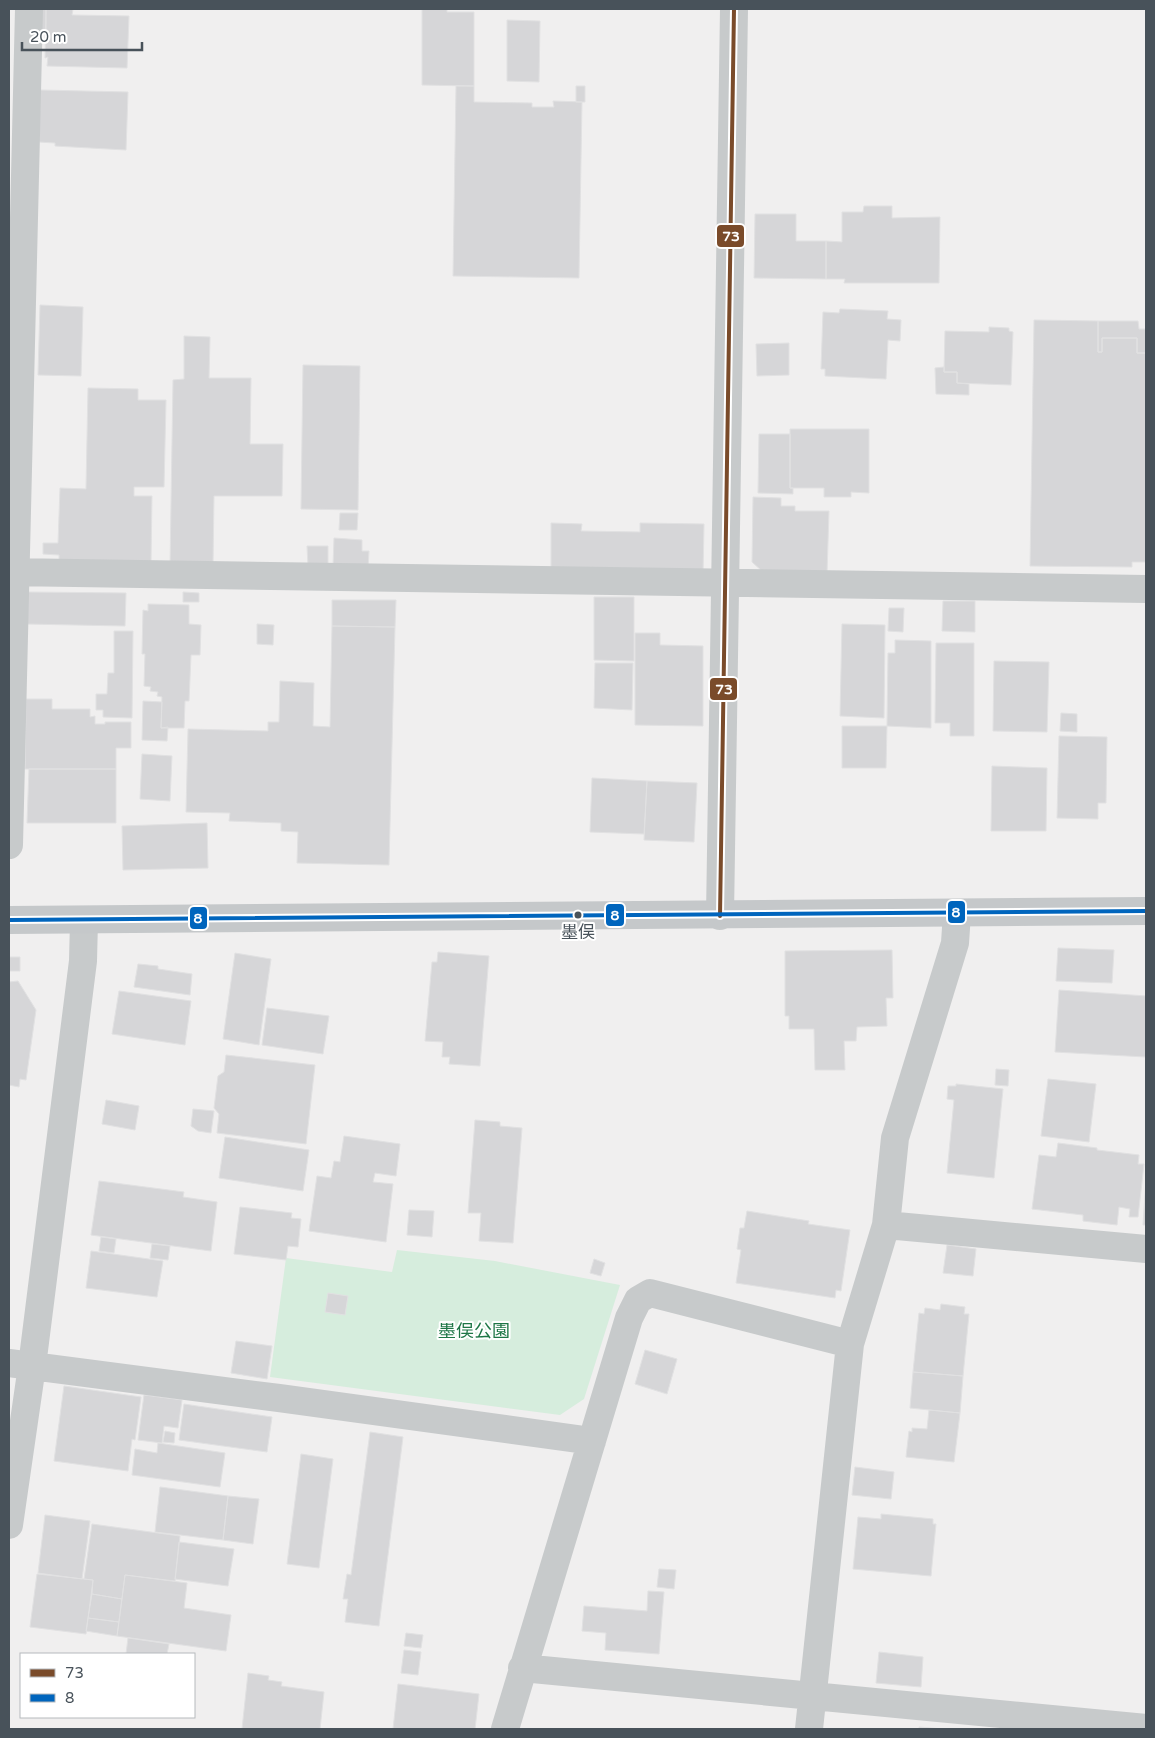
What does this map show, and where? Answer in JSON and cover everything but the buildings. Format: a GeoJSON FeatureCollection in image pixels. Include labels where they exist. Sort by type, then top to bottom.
{"type":"FeatureCollection","features":[{"type":"Feature","properties":{"kind":"main road"},"geometry":{"type":"LineString","coordinates":[[9,920],[720,916],[1146,911]]}},
{"type":"Feature","properties":{"kind":"street"},"geometry":{"type":"LineString","coordinates":[[9,845],[12,572],[29,9]]}},
{"type":"Feature","properties":{"kind":"street"},"geometry":{"type":"LineString","coordinates":[[720,916],[734,9]]}},
{"type":"Feature","properties":{"kind":"street"},"geometry":{"type":"LineString","coordinates":[[12,572],[1146,589]]}},
{"type":"Feature","properties":{"kind":"street"},"geometry":{"type":"LineString","coordinates":[[809,1729],[850,1344],[886,1224],[895,1138],[955,942],[957,913]]}},
{"type":"Feature","properties":{"kind":"street"},"geometry":{"type":"LineString","coordinates":[[9,1525],[20,1365],[83,961],[84,921]]}},
{"type":"Feature","properties":{"kind":"street"},"geometry":{"type":"LineString","coordinates":[[886,1224],[1146,1249]]}},
{"type":"Feature","properties":{"kind":"street"},"geometry":{"type":"LineString","coordinates":[[504,1729],[629,1318],[638,1300],[650,1293],[850,1344]]}},
{"type":"Feature","properties":{"kind":"street"},"geometry":{"type":"LineString","coordinates":[[20,1365],[592,1441]]}},
{"type":"Feature","properties":{"kind":"street"},"geometry":{"type":"LineString","coordinates":[[522,1668],[1146,1728]]}},
{"type":"Feature","properties":{"kind":"green space","name":"墨俣公園"},"geometry":{"type":"Polygon","coordinates":[[[397,1250],[495,1261],[620,1285],[584,1399],[560,1415],[270,1377],[286,1258],[392,1272],[397,1250]]]}},
{"type":"Feature","properties":{"kind":"transit line","name":"73"},"geometry":{"type":"LineString","coordinates":[[720,916],[734,9]]}},
{"type":"Feature","properties":{"kind":"transit line","name":"8"},"geometry":{"type":"LineString","coordinates":[[9,920],[1146,911]]}},
{"type":"Feature","properties":{"kind":"place","name":"墨俣"},"geometry":{"type":"Point","coordinates":[578,915]}}]}
